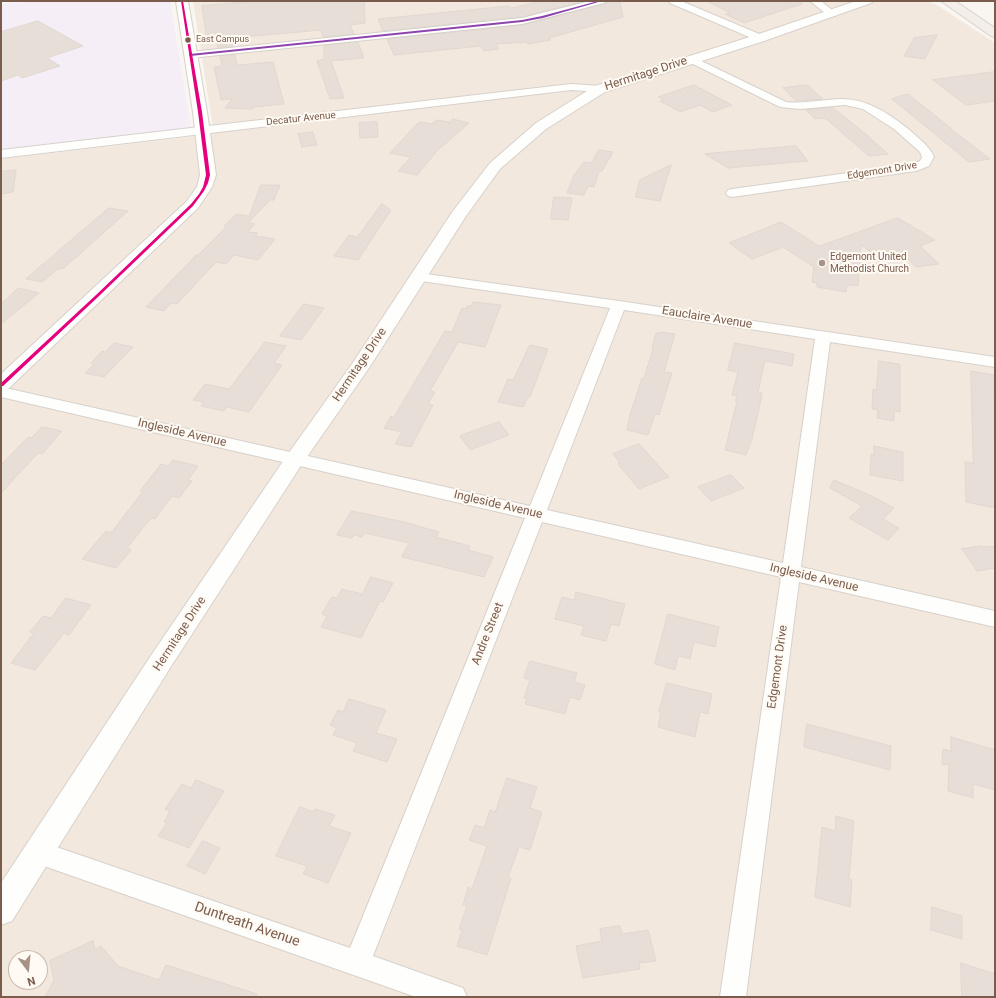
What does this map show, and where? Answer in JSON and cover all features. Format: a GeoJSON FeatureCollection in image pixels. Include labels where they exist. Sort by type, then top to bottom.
{"type":"FeatureCollection","features":[{"type":"Feature","properties":{"kind":"main road"},"geometry":{"type":"LineString","coordinates":[[947,2],[995,33]]}},
{"type":"Feature","properties":{"kind":"street"},"geometry":{"type":"LineString","coordinates":[[1,384],[97,296],[198,197],[207,182],[208,175],[202,130],[182,1]]}},
{"type":"Feature","properties":{"kind":"street"},"geometry":{"type":"LineString","coordinates":[[190,55],[522,21],[601,1]]}},
{"type":"Feature","properties":{"kind":"street"},"geometry":{"type":"LineString","coordinates":[[673,1],[760,38]]}},
{"type":"Feature","properties":{"kind":"street"},"geometry":{"type":"LineString","coordinates":[[815,1],[832,14]]}},
{"type":"Feature","properties":{"kind":"street","name":"Hermitage Drive"},"geometry":{"type":"LineString","coordinates":[[1,910],[157,668],[295,459],[359,368],[459,214],[495,166],[541,126],[600,89],[760,38],[868,1]]}},
{"type":"Feature","properties":{"kind":"street","name":"Edgemont Drive"},"geometry":{"type":"LineString","coordinates":[[691,59],[784,105],[797,107],[846,102],[872,108],[924,150],[928,157],[925,163],[916,168],[732,193]]}},
{"type":"Feature","properties":{"kind":"street","name":"Decatur Avenue"},"geometry":{"type":"LineString","coordinates":[[1,154],[571,87],[600,89]]}},
{"type":"Feature","properties":{"kind":"street","name":"Eauclaire Avenue"},"geometry":{"type":"LineString","coordinates":[[419,277],[619,305],[995,362]]}},
{"type":"Feature","properties":{"kind":"street","name":"Andre Street"},"geometry":{"type":"LineString","coordinates":[[357,963],[619,305]]}},
{"type":"Feature","properties":{"kind":"street","name":"Edgemont Drive"},"geometry":{"type":"LineString","coordinates":[[733,997],[823,337]]}},
{"type":"Feature","properties":{"kind":"street","name":"Ingleside Avenue"},"geometry":{"type":"LineString","coordinates":[[1,392],[995,619]]}},
{"type":"Feature","properties":{"kind":"street","name":"Duntreath Avenue"},"geometry":{"type":"LineString","coordinates":[[39,852],[454,997]]}},
{"type":"Feature","properties":{"kind":"shaded area"},"geometry":{"type":"Polygon","coordinates":[[[38,1],[170,1],[191,128],[1,149],[1,4],[38,1]]]}},
{"type":"Feature","properties":{"kind":"shaded area"},"geometry":{"type":"Polygon","coordinates":[[[193,1],[926,1],[937,5],[995,43],[995,997],[1,997],[1,159],[214,134],[193,1]]]}},
{"type":"Feature","properties":{"kind":"building"},"geometry":{"type":"Polygon","coordinates":[[[255,1],[364,1],[365,23],[350,25],[354,34],[323,37],[321,30],[231,38],[233,46],[218,48],[216,40],[207,41],[202,6],[255,1]]]}},
{"type":"Feature","properties":{"kind":"building"},"geometry":{"type":"Polygon","coordinates":[[[543,1],[584,1],[522,17],[383,31],[378,19],[509,6],[511,8],[543,1]]]}},
{"type":"Feature","properties":{"kind":"building"},"geometry":{"type":"Polygon","coordinates":[[[608,1],[620,1],[623,17],[549,38],[551,40],[528,44],[526,42],[496,44],[499,49],[484,51],[481,46],[394,55],[387,39],[522,25],[604,4],[608,1]]]}},
{"type":"Feature","properties":{"kind":"building"},"geometry":{"type":"Polygon","coordinates":[[[707,1],[801,1],[802,4],[744,23],[725,14],[730,13],[707,1]]]}},
{"type":"Feature","properties":{"kind":"building"},"geometry":{"type":"Polygon","coordinates":[[[38,21],[83,46],[47,58],[60,66],[22,78],[18,75],[1,81],[1,32],[38,21]]]}},
{"type":"Feature","properties":{"kind":"building"},"geometry":{"type":"Polygon","coordinates":[[[937,35],[925,59],[904,56],[914,38],[937,35]]]}},
{"type":"Feature","properties":{"kind":"building"},"geometry":{"type":"Polygon","coordinates":[[[358,42],[364,58],[331,61],[344,98],[330,99],[317,61],[324,59],[324,46],[358,42]]]}},
{"type":"Feature","properties":{"kind":"building"},"geometry":{"type":"Polygon","coordinates":[[[235,55],[237,65],[273,62],[284,104],[254,107],[252,109],[225,108],[232,99],[221,100],[214,67],[222,66],[220,56],[235,55]]]}},
{"type":"Feature","properties":{"kind":"building"},"geometry":{"type":"Polygon","coordinates":[[[995,72],[995,101],[966,105],[933,80],[995,72]]]}},
{"type":"Feature","properties":{"kind":"building"},"geometry":{"type":"Polygon","coordinates":[[[694,85],[732,105],[713,112],[700,105],[680,112],[660,101],[664,100],[659,97],[694,85]]]}},
{"type":"Feature","properties":{"kind":"building"},"geometry":{"type":"Polygon","coordinates":[[[807,85],[823,99],[796,101],[783,88],[807,85]]]}},
{"type":"Feature","properties":{"kind":"building"},"geometry":{"type":"Polygon","coordinates":[[[908,94],[990,159],[969,162],[892,99],[908,94]]]}},
{"type":"Feature","properties":{"kind":"building"},"geometry":{"type":"Polygon","coordinates":[[[833,108],[888,154],[869,156],[825,118],[815,119],[806,110],[833,108]]]}},
{"type":"Feature","properties":{"kind":"building"},"geometry":{"type":"Polygon","coordinates":[[[453,119],[469,123],[437,151],[417,175],[398,171],[411,157],[390,153],[417,124],[420,122],[431,124],[437,120],[449,122],[453,119]]]}},
{"type":"Feature","properties":{"kind":"building"},"geometry":{"type":"Polygon","coordinates":[[[377,122],[378,137],[360,138],[359,123],[377,122]]]}},
{"type":"Feature","properties":{"kind":"building"},"geometry":{"type":"Polygon","coordinates":[[[313,132],[317,145],[302,147],[298,134],[313,132]]]}},
{"type":"Feature","properties":{"kind":"building"},"geometry":{"type":"Polygon","coordinates":[[[796,146],[808,161],[728,168],[705,154],[796,146]]]}},
{"type":"Feature","properties":{"kind":"building"},"geometry":{"type":"Polygon","coordinates":[[[599,150],[613,152],[602,171],[599,171],[594,187],[588,186],[584,195],[567,193],[574,175],[584,162],[591,163],[599,150]]]}},
{"type":"Feature","properties":{"kind":"building"},"geometry":{"type":"Polygon","coordinates":[[[671,165],[660,201],[635,197],[640,180],[671,165]]]}},
{"type":"Feature","properties":{"kind":"building"},"geometry":{"type":"Polygon","coordinates":[[[16,170],[13,192],[1,194],[1,172],[16,170]]]}},
{"type":"Feature","properties":{"kind":"building"},"geometry":{"type":"Polygon","coordinates":[[[261,185],[280,185],[274,200],[270,200],[249,222],[255,224],[248,232],[258,233],[255,236],[275,239],[258,260],[234,255],[226,264],[216,262],[177,304],[171,303],[164,311],[146,307],[196,255],[198,255],[226,227],[224,226],[236,214],[249,216],[261,185]]]}},
{"type":"Feature","properties":{"kind":"building"},"geometry":{"type":"Polygon","coordinates":[[[554,197],[572,198],[568,220],[551,219],[554,197]]]}},
{"type":"Feature","properties":{"kind":"building"},"geometry":{"type":"Polygon","coordinates":[[[382,204],[391,210],[358,260],[334,256],[349,235],[357,237],[382,204]]]}},
{"type":"Feature","properties":{"kind":"building"},"geometry":{"type":"Polygon","coordinates":[[[109,208],[128,211],[64,268],[58,269],[42,282],[26,279],[109,208]]]}},
{"type":"Feature","properties":{"kind":"building"},"geometry":{"type":"Polygon","coordinates":[[[898,218],[935,240],[920,246],[939,264],[916,267],[901,253],[883,260],[861,245],[858,286],[847,285],[846,292],[817,287],[817,283],[812,282],[814,267],[783,247],[752,259],[729,243],[781,222],[819,246],[898,218]]]}},
{"type":"Feature","properties":{"kind":"building"},"geometry":{"type":"Polygon","coordinates":[[[19,288],[39,293],[1,324],[1,304],[19,288]]]}},
{"type":"Feature","properties":{"kind":"building"},"geometry":{"type":"Polygon","coordinates":[[[473,302],[501,305],[485,347],[458,342],[430,391],[435,392],[428,404],[433,405],[411,447],[395,444],[402,432],[384,428],[391,416],[394,417],[445,331],[452,332],[462,308],[466,309],[467,306],[471,306],[473,302]]]}},
{"type":"Feature","properties":{"kind":"building"},"geometry":{"type":"Polygon","coordinates":[[[304,304],[324,308],[301,340],[280,336],[304,304]]]}},
{"type":"Feature","properties":{"kind":"building"},"geometry":{"type":"Polygon","coordinates":[[[660,332],[675,334],[664,372],[672,373],[659,415],[655,414],[648,435],[627,430],[630,415],[653,349],[656,333],[660,332]]]}},
{"type":"Feature","properties":{"kind":"building"},"geometry":{"type":"Polygon","coordinates":[[[265,342],[286,346],[274,363],[282,365],[249,412],[227,407],[224,411],[201,406],[204,402],[193,400],[205,384],[229,389],[265,342]]]}},
{"type":"Feature","properties":{"kind":"building"},"geometry":{"type":"Polygon","coordinates":[[[114,343],[133,347],[104,377],[85,373],[94,364],[91,363],[102,351],[105,352],[114,343]]]}},
{"type":"Feature","properties":{"kind":"building"},"geometry":{"type":"Polygon","coordinates":[[[735,343],[794,354],[792,366],[765,361],[758,392],[762,393],[761,400],[752,439],[746,455],[725,450],[737,401],[735,401],[737,396],[732,395],[738,372],[728,370],[735,343]]]}},
{"type":"Feature","properties":{"kind":"building"},"geometry":{"type":"Polygon","coordinates":[[[530,345],[548,349],[530,397],[528,397],[523,407],[498,402],[508,379],[513,380],[530,345]]]}},
{"type":"Feature","properties":{"kind":"building"},"geometry":{"type":"Polygon","coordinates":[[[879,361],[899,364],[900,366],[900,412],[894,411],[894,421],[877,418],[878,410],[872,409],[873,389],[876,390],[879,361]]]}},
{"type":"Feature","properties":{"kind":"building"},"geometry":{"type":"Polygon","coordinates":[[[971,371],[994,375],[995,508],[966,502],[965,462],[973,463],[971,371]]]}},
{"type":"Feature","properties":{"kind":"building"},"geometry":{"type":"Polygon","coordinates":[[[499,422],[509,435],[470,450],[460,436],[499,422]]]}},
{"type":"Feature","properties":{"kind":"building"},"geometry":{"type":"Polygon","coordinates":[[[42,427],[62,431],[42,454],[38,453],[1,493],[1,465],[28,437],[31,438],[42,427]]]}},
{"type":"Feature","properties":{"kind":"building"},"geometry":{"type":"Polygon","coordinates":[[[639,444],[669,477],[639,489],[618,464],[620,463],[613,454],[639,444]]]}},
{"type":"Feature","properties":{"kind":"building"},"geometry":{"type":"Polygon","coordinates":[[[874,446],[903,452],[903,481],[870,475],[871,454],[874,455],[874,446]]]}},
{"type":"Feature","properties":{"kind":"building"},"geometry":{"type":"Polygon","coordinates":[[[173,460],[198,466],[188,480],[192,481],[179,498],[172,496],[155,519],[151,518],[127,548],[131,550],[116,568],[82,559],[106,531],[111,533],[143,491],[140,491],[161,464],[168,466],[173,460]]]}},
{"type":"Feature","properties":{"kind":"building"},"geometry":{"type":"Polygon","coordinates":[[[731,475],[744,488],[711,501],[698,487],[731,475]]]}},
{"type":"Feature","properties":{"kind":"building"},"geometry":{"type":"Polygon","coordinates":[[[834,480],[872,496],[894,508],[883,519],[899,528],[888,540],[849,518],[862,506],[830,488],[834,480]]]}},
{"type":"Feature","properties":{"kind":"building"},"geometry":{"type":"Polygon","coordinates":[[[352,511],[404,522],[439,532],[436,537],[470,546],[468,550],[493,557],[484,577],[402,557],[409,543],[365,533],[362,537],[354,535],[352,538],[337,535],[352,511]]]}},
{"type":"Feature","properties":{"kind":"building"},"geometry":{"type":"Polygon","coordinates":[[[995,546],[995,568],[977,571],[962,549],[995,546]]]}},
{"type":"Feature","properties":{"kind":"building"},"geometry":{"type":"Polygon","coordinates":[[[371,577],[393,583],[383,602],[380,601],[361,638],[321,627],[327,616],[322,614],[332,597],[337,598],[342,589],[362,594],[371,577]]]}},
{"type":"Feature","properties":{"kind":"building"},"geometry":{"type":"Polygon","coordinates":[[[576,592],[625,604],[619,626],[611,624],[606,641],[581,635],[584,626],[555,619],[562,597],[574,600],[576,592]]]}},
{"type":"Feature","properties":{"kind":"building"},"geometry":{"type":"Polygon","coordinates":[[[66,598],[91,605],[69,635],[64,633],[35,670],[11,663],[34,633],[30,632],[43,616],[51,618],[66,598]]]}},
{"type":"Feature","properties":{"kind":"building"},"geometry":{"type":"Polygon","coordinates":[[[668,614],[719,627],[715,647],[694,642],[690,659],[678,656],[675,670],[655,664],[668,614]]]}},
{"type":"Feature","properties":{"kind":"building"},"geometry":{"type":"Polygon","coordinates":[[[530,661],[577,673],[574,682],[585,685],[580,700],[570,697],[565,714],[525,704],[527,699],[524,698],[530,680],[524,678],[530,661]]]}},
{"type":"Feature","properties":{"kind":"building"},"geometry":{"type":"Polygon","coordinates":[[[667,683],[712,694],[708,714],[700,712],[695,737],[658,727],[661,712],[659,712],[667,683]]]}},
{"type":"Feature","properties":{"kind":"building"},"geometry":{"type":"Polygon","coordinates":[[[349,699],[386,710],[376,733],[397,739],[387,762],[353,751],[357,743],[333,735],[337,728],[330,725],[338,710],[343,712],[349,699]]]}},
{"type":"Feature","properties":{"kind":"building"},"geometry":{"type":"Polygon","coordinates":[[[807,724],[891,746],[890,770],[804,747],[807,724]]]}},
{"type":"Feature","properties":{"kind":"building"},"geometry":{"type":"Polygon","coordinates":[[[951,737],[995,750],[995,790],[973,784],[973,798],[948,791],[949,765],[942,764],[943,749],[951,751],[951,737]]]}},
{"type":"Feature","properties":{"kind":"building"},"geometry":{"type":"Polygon","coordinates":[[[507,778],[537,787],[530,808],[542,812],[530,850],[519,847],[508,877],[511,878],[487,955],[457,946],[462,930],[459,929],[467,906],[463,905],[468,887],[472,889],[487,846],[469,840],[475,825],[484,828],[490,810],[495,812],[507,778]]]}},
{"type":"Feature","properties":{"kind":"building"},"geometry":{"type":"Polygon","coordinates":[[[196,780],[224,791],[189,848],[158,836],[167,823],[164,822],[170,811],[165,809],[182,784],[191,788],[196,780]]]}},
{"type":"Feature","properties":{"kind":"building"},"geometry":{"type":"Polygon","coordinates":[[[300,807],[314,812],[315,809],[335,815],[329,826],[351,833],[328,883],[303,874],[307,866],[276,856],[300,807]]]}},
{"type":"Feature","properties":{"kind":"building"},"geometry":{"type":"Polygon","coordinates":[[[836,816],[854,821],[849,879],[852,880],[850,907],[815,897],[822,827],[835,831],[836,816]]]}},
{"type":"Feature","properties":{"kind":"building"},"geometry":{"type":"Polygon","coordinates":[[[203,841],[220,848],[205,874],[187,866],[203,841]]]}},
{"type":"Feature","properties":{"kind":"building"},"geometry":{"type":"Polygon","coordinates":[[[932,907],[962,916],[962,939],[931,930],[932,907]]]}},
{"type":"Feature","properties":{"kind":"building"},"geometry":{"type":"Polygon","coordinates":[[[620,926],[622,934],[648,930],[656,961],[639,963],[640,969],[583,978],[576,946],[602,941],[600,929],[620,926]]]}},
{"type":"Feature","properties":{"kind":"building"},"geometry":{"type":"Polygon","coordinates":[[[93,941],[95,949],[101,946],[118,966],[159,980],[166,965],[257,994],[257,997],[45,997],[54,980],[50,961],[93,941]]]}},
{"type":"Feature","properties":{"kind":"building"},"geometry":{"type":"Polygon","coordinates":[[[961,963],[995,974],[995,997],[962,997],[961,963]]]}},
{"type":"Feature","properties":{"kind":"transit line"},"geometry":{"type":"LineString","coordinates":[[1,385],[192,205],[205,187],[208,175],[200,112],[182,1]]}},
{"type":"Feature","properties":{"kind":"transit line"},"geometry":{"type":"LineString","coordinates":[[190,55],[522,21],[601,1]]}},
{"type":"Feature","properties":{"kind":"place","name":"East Campus"},"geometry":{"type":"Point","coordinates":[188,40]}},
{"type":"Feature","properties":{"kind":"place","name":"Edgemont United Methodist Church"},"geometry":{"type":"Point","coordinates":[822,263]}}]}
